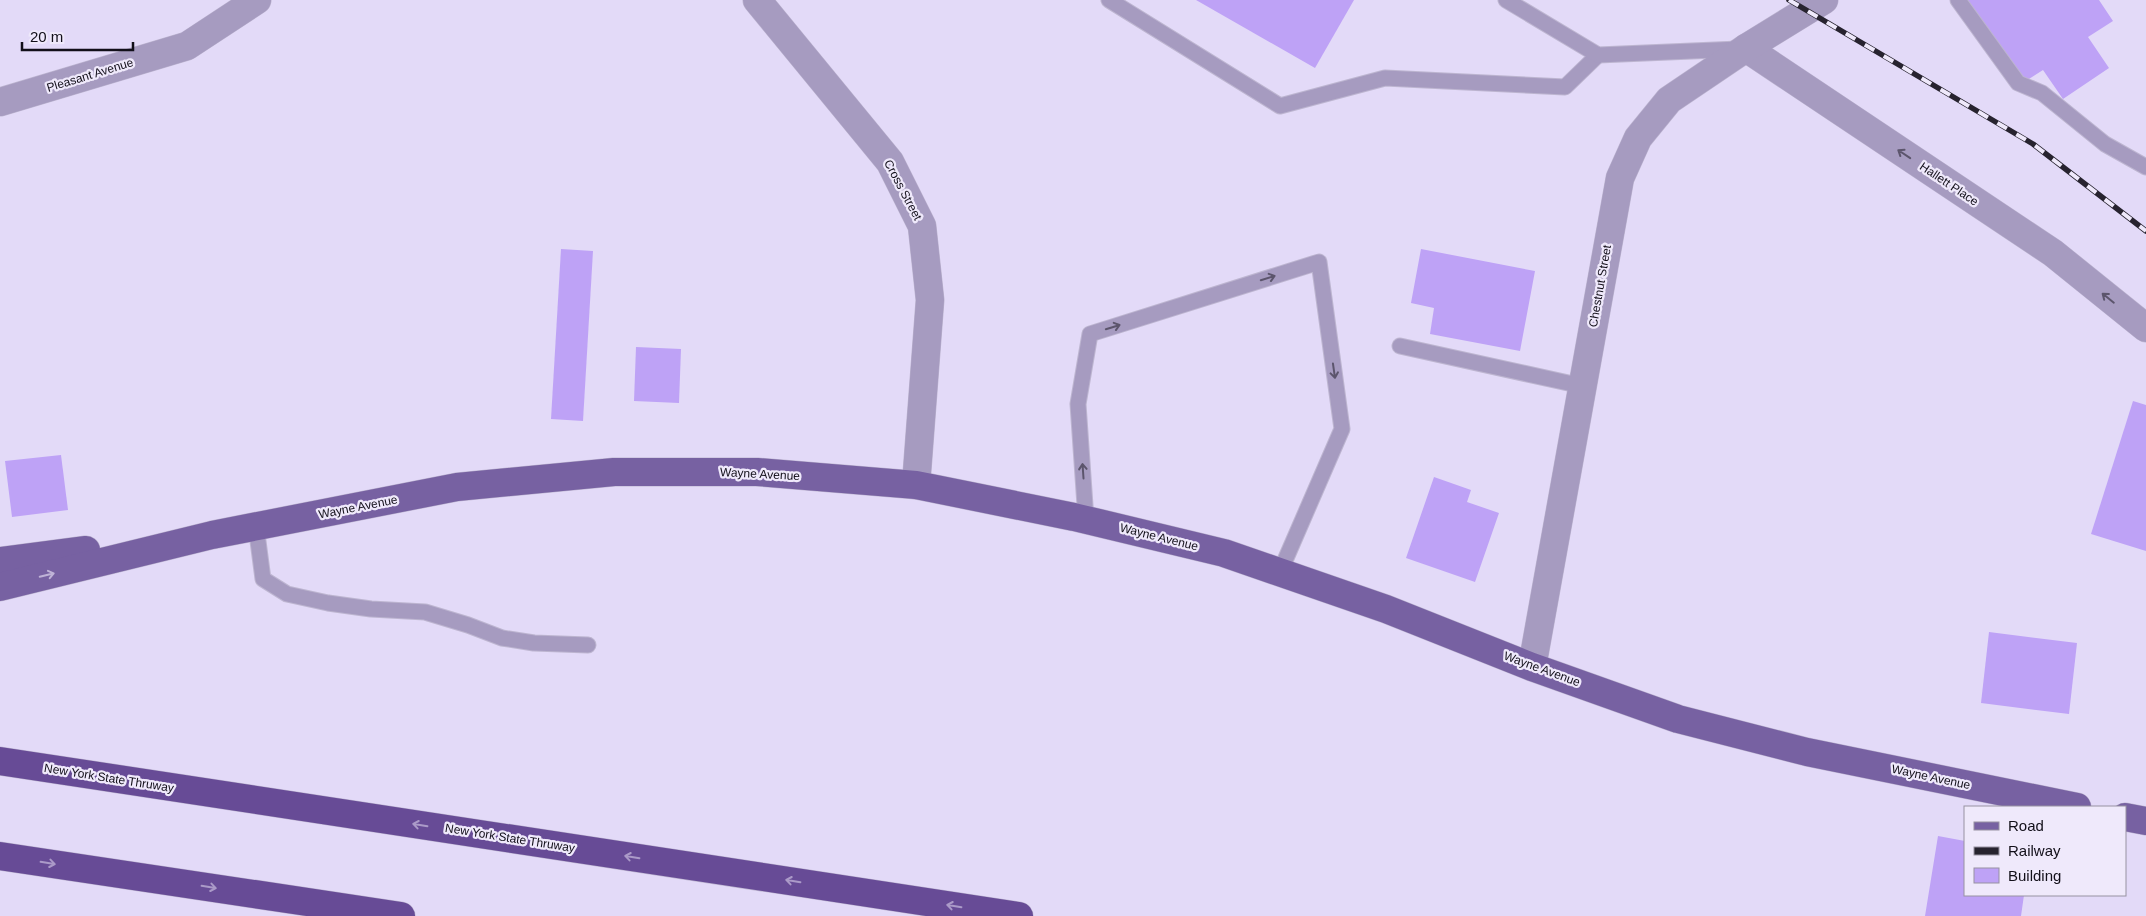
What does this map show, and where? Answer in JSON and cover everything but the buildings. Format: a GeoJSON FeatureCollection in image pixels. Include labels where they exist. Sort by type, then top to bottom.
{"type":"FeatureCollection","features":[{"type":"Feature","properties":{"kind":"highway","name":"New York State Thruway"},"geometry":{"type":"LineString","coordinates":[[0,761],[1019,916]]}},
{"type":"Feature","properties":{"kind":"highway"},"geometry":{"type":"LineString","coordinates":[[0,856],[402,916]]}},
{"type":"Feature","properties":{"kind":"main road","name":"Wayne Avenue"},"geometry":{"type":"LineString","coordinates":[[0,587],[212,535],[456,488],[614,472],[757,472],[916,485],[1086,520],[1224,553],[1386,609],[1532,666],[1678,718],[1807,752],[2072,806]]}},
{"type":"Feature","properties":{"kind":"main road","name":"Wayne Avenue"},"geometry":{"type":"LineString","coordinates":[[0,561],[212,535]]}},
{"type":"Feature","properties":{"kind":"main road"},"geometry":{"type":"LineString","coordinates":[[2126,817],[2146,821]]}},
{"type":"Feature","properties":{"kind":"street","name":"Pleasant Avenue"},"geometry":{"type":"LineString","coordinates":[[0,102],[187,46],[257,0]]}},
{"type":"Feature","properties":{"kind":"street","name":"Cross Street"},"geometry":{"type":"LineString","coordinates":[[757,0],[890,162],[922,226],[930,300],[916,485]]}},
{"type":"Feature","properties":{"kind":"street","name":"Chestnut Street"},"geometry":{"type":"LineString","coordinates":[[1532,666],[1620,178],[1638,138],[1669,100],[1746,48],[1824,0]]}},
{"type":"Feature","properties":{"kind":"street","name":"Hallett Place"},"geometry":{"type":"LineString","coordinates":[[1746,48],[2053,253],[2146,328]]}},
{"type":"Feature","properties":{"kind":"lane"},"geometry":{"type":"LineString","coordinates":[[1108,0],[1280,106],[1385,78],[1565,87],[1598,55]]}},
{"type":"Feature","properties":{"kind":"lane"},"geometry":{"type":"LineString","coordinates":[[1506,0],[1598,55],[1746,48]]}},
{"type":"Feature","properties":{"kind":"lane"},"geometry":{"type":"LineString","coordinates":[[1958,0],[2018,83],[2042,93],[2106,144],[2146,167]]}},
{"type":"Feature","properties":{"kind":"lane"},"geometry":{"type":"LineString","coordinates":[[1086,520],[1078,404],[1090,334],[1319,262],[1342,429],[1280,572]]}},
{"type":"Feature","properties":{"kind":"lane"},"geometry":{"type":"LineString","coordinates":[[1400,346],[1582,386]]}},
{"type":"Feature","properties":{"kind":"lane"},"geometry":{"type":"LineString","coordinates":[[256,526],[263,579],[287,594],[328,603],[371,609],[425,612],[468,624],[502,638],[534,643],[588,645]]}},
{"type":"Feature","properties":{"kind":"railway"},"geometry":{"type":"LineString","coordinates":[[1789,0],[2033,144],[2146,231]]}}]}
